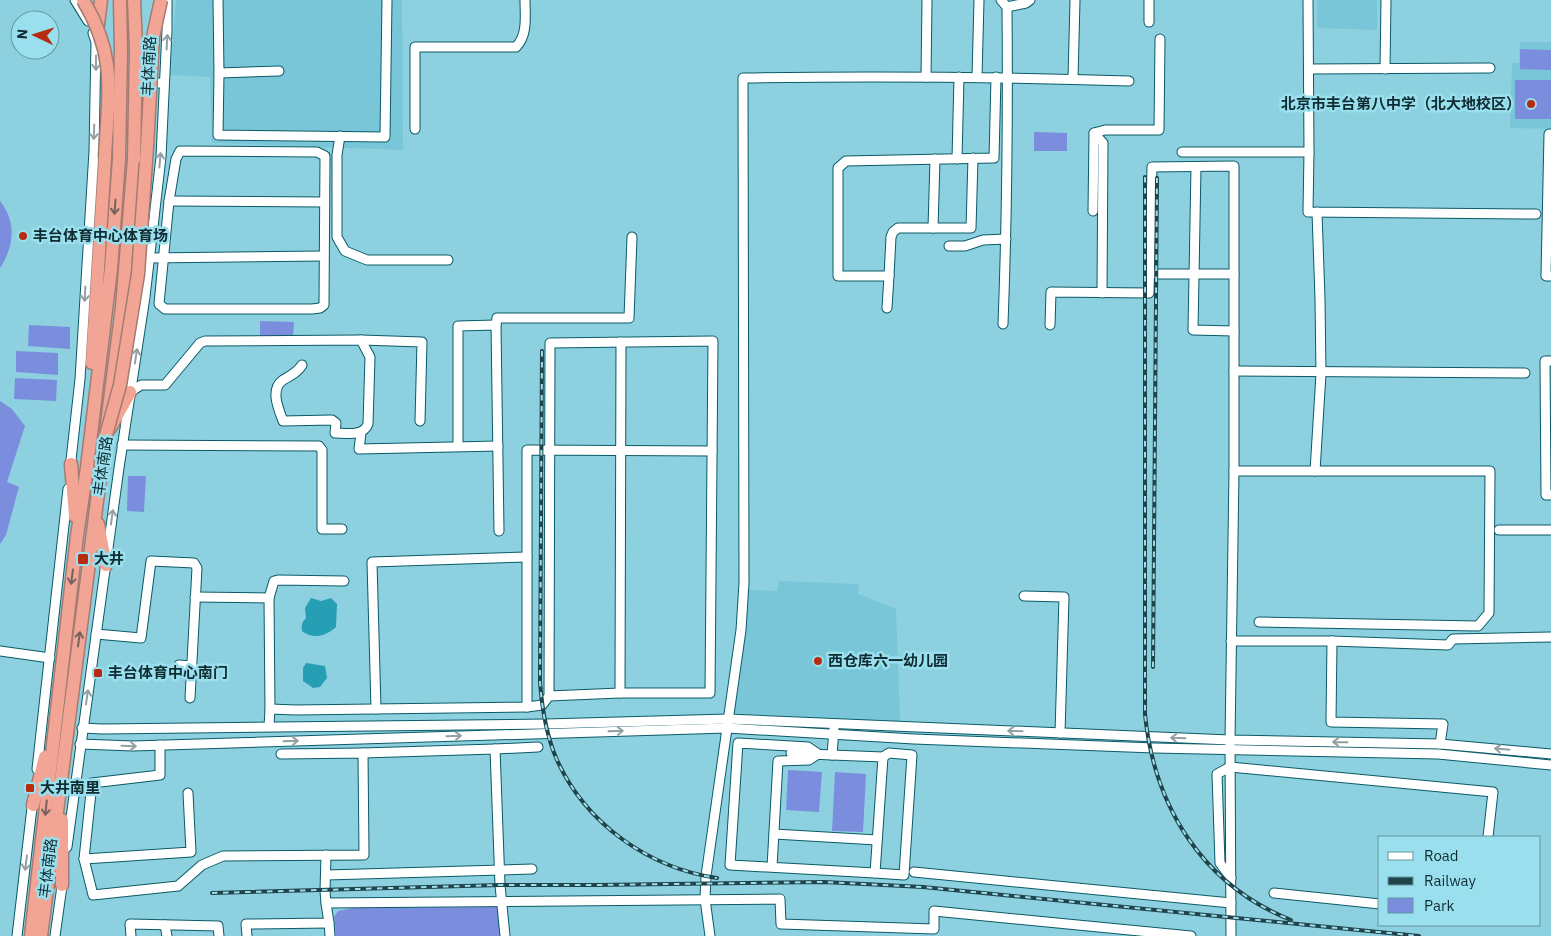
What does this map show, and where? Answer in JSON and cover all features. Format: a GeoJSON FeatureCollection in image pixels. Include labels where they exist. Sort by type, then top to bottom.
{"type":"FeatureCollection","features":[{"type":"Feature","properties":{"kind":"highway"},"geometry":{"type":"LineString","coordinates":[[83,0],[96,26],[108,66],[105,158],[87,467]]}},
{"type":"Feature","properties":{"kind":"highway"},"geometry":{"type":"LineString","coordinates":[[96,42],[101,0]]}},
{"type":"Feature","properties":{"kind":"highway","name":"丰体南路"},"geometry":{"type":"LineString","coordinates":[[41,936],[56,716],[111,269],[119,158],[120,0]]}},
{"type":"Feature","properties":{"kind":"highway","name":"丰体南路"},"geometry":{"type":"LineString","coordinates":[[31,936],[62,763],[122,307],[134,160],[136,49],[134,0]]}},
{"type":"Feature","properties":{"kind":"highway"},"geometry":{"type":"LineString","coordinates":[[106,435],[120,385],[138,274],[153,38],[161,0]]}},
{"type":"Feature","properties":{"kind":"highway"},"geometry":{"type":"LineString","coordinates":[[106,435],[130,392]]}},
{"type":"Feature","properties":{"kind":"highway"},"geometry":{"type":"LineString","coordinates":[[70,464],[77,536]]}},
{"type":"Feature","properties":{"kind":"highway"},"geometry":{"type":"LineString","coordinates":[[96,511],[106,565]]}},
{"type":"Feature","properties":{"kind":"highway"},"geometry":{"type":"LineString","coordinates":[[33,804],[56,716]]}},
{"type":"Feature","properties":{"kind":"highway"},"geometry":{"type":"LineString","coordinates":[[62,763],[62,885]]}},
{"type":"Feature","properties":{"kind":"street"},"geometry":{"type":"LineString","coordinates":[[75,0],[91,27],[96,42]]}},
{"type":"Feature","properties":{"kind":"street","name":"丰体南路"},"geometry":{"type":"LineString","coordinates":[[55,936],[82,728],[149,258],[160,157],[167,0]]}},
{"type":"Feature","properties":{"kind":"street"},"geometry":{"type":"LineString","coordinates":[[218,0],[218,135],[385,137],[387,0]]}},
{"type":"Feature","properties":{"kind":"street"},"geometry":{"type":"LineString","coordinates":[[414,129],[415,47],[516,47],[521,42],[524,34],[525,0]]}},
{"type":"Feature","properties":{"kind":"street"},"geometry":{"type":"LineString","coordinates":[[926,76],[927,0]]}},
{"type":"Feature","properties":{"kind":"street"},"geometry":{"type":"LineString","coordinates":[[977,77],[979,0]]}},
{"type":"Feature","properties":{"kind":"street"},"geometry":{"type":"LineString","coordinates":[[1003,324],[1008,77],[1004,4],[1026,3],[1030,0]]}},
{"type":"Feature","properties":{"kind":"street"},"geometry":{"type":"LineString","coordinates":[[1073,79],[1075,0]]}},
{"type":"Feature","properties":{"kind":"street"},"geometry":{"type":"LineString","coordinates":[[1149,0],[1150,22]]}},
{"type":"Feature","properties":{"kind":"street"},"geometry":{"type":"LineString","coordinates":[[1308,0],[1310,69],[1308,212],[1536,214]]}},
{"type":"Feature","properties":{"kind":"street"},"geometry":{"type":"LineString","coordinates":[[1385,69],[1386,0]]}},
{"type":"Feature","properties":{"kind":"street"},"geometry":{"type":"LineString","coordinates":[[1094,133],[1105,130],[1159,130],[1160,38]]}},
{"type":"Feature","properties":{"kind":"street","name":"丰体南路"},"geometry":{"type":"LineString","coordinates":[[17,936],[65,531],[70,464],[80,379],[95,108],[96,42]]}},
{"type":"Feature","properties":{"kind":"street"},"geometry":{"type":"LineString","coordinates":[[1310,69],[1490,68]]}},
{"type":"Feature","properties":{"kind":"street"},"geometry":{"type":"LineString","coordinates":[[219,73],[279,71]]}},
{"type":"Feature","properties":{"kind":"street"},"geometry":{"type":"LineString","coordinates":[[710,936],[705,899],[706,876],[742,630],[744,582],[743,78],[926,76],[1129,81]]}},
{"type":"Feature","properties":{"kind":"street"},"geometry":{"type":"LineString","coordinates":[[957,159],[959,77]]}},
{"type":"Feature","properties":{"kind":"street"},"geometry":{"type":"LineString","coordinates":[[889,276],[838,276],[838,168],[846,161],[994,158],[996,77]]}},
{"type":"Feature","properties":{"kind":"street"},"geometry":{"type":"LineString","coordinates":[[96,83],[164,83]]}},
{"type":"Feature","properties":{"kind":"street"},"geometry":{"type":"LineString","coordinates":[[95,108],[163,109]]}},
{"type":"Feature","properties":{"kind":"street"},"geometry":{"type":"LineString","coordinates":[[1093,211],[1094,133]]}},
{"type":"Feature","properties":{"kind":"street"},"geometry":{"type":"LineString","coordinates":[[1094,133],[1103,144],[1102,293]]}},
{"type":"Feature","properties":{"kind":"street"},"geometry":{"type":"LineString","coordinates":[[1551,134],[1549,134],[1546,276],[1551,276]]}},
{"type":"Feature","properties":{"kind":"street"},"geometry":{"type":"LineString","coordinates":[[340,136],[337,155],[337,237],[345,251],[367,260],[448,260]]}},
{"type":"Feature","properties":{"kind":"street"},"geometry":{"type":"LineString","coordinates":[[180,151],[317,152],[325,156],[324,202],[324,305],[320,308],[312,310],[165,309],[159,304],[169,201],[176,159],[180,151]]}},
{"type":"Feature","properties":{"kind":"street"},"geometry":{"type":"LineString","coordinates":[[1182,152],[1309,152]]}},
{"type":"Feature","properties":{"kind":"street"},"geometry":{"type":"LineString","coordinates":[[887,308],[893,232],[898,228],[971,228],[974,158]]}},
{"type":"Feature","properties":{"kind":"street"},"geometry":{"type":"LineString","coordinates":[[933,228],[935,159]]}},
{"type":"Feature","properties":{"kind":"street"},"geometry":{"type":"LineString","coordinates":[[1050,325],[1051,292],[1149,293],[1152,167],[1234,166],[1234,471],[1230,744],[1231,936]]}},
{"type":"Feature","properties":{"kind":"street"},"geometry":{"type":"LineString","coordinates":[[1196,167],[1193,330],[1234,331]]}},
{"type":"Feature","properties":{"kind":"street"},"geometry":{"type":"LineString","coordinates":[[169,201],[324,202]]}},
{"type":"Feature","properties":{"kind":"street"},"geometry":{"type":"LineString","coordinates":[[1316,471],[1320,372],[1317,212]]}},
{"type":"Feature","properties":{"kind":"street"},"geometry":{"type":"LineString","coordinates":[[499,531],[497,318],[629,318],[632,237]]}},
{"type":"Feature","properties":{"kind":"street"},"geometry":{"type":"LineString","coordinates":[[949,246],[965,246],[983,240],[1006,239]]}},
{"type":"Feature","properties":{"kind":"street"},"geometry":{"type":"LineString","coordinates":[[149,258],[323,256]]}},
{"type":"Feature","properties":{"kind":"street"},"geometry":{"type":"LineString","coordinates":[[1149,274],[1234,274]]}},
{"type":"Feature","properties":{"kind":"street"},"geometry":{"type":"LineString","coordinates":[[458,446],[458,326],[496,325]]}},
{"type":"Feature","properties":{"kind":"street"},"geometry":{"type":"LineString","coordinates":[[130,392],[141,385],[165,385],[200,343],[205,341],[361,340],[422,342],[420,421]]}},
{"type":"Feature","properties":{"kind":"street"},"geometry":{"type":"LineString","coordinates":[[302,365],[298,372],[282,380],[276,388],[277,406],[283,421],[332,420],[336,423],[335,433],[361,433],[367,428],[368,424],[370,356],[361,340]]}},
{"type":"Feature","properties":{"kind":"street"},"geometry":{"type":"LineString","coordinates":[[270,709],[527,707],[542,705],[549,696],[550,343],[713,340],[710,693],[620,693],[549,696]]}},
{"type":"Feature","properties":{"kind":"street"},"geometry":{"type":"LineString","coordinates":[[620,693],[621,342]]}},
{"type":"Feature","properties":{"kind":"street"},"geometry":{"type":"LineString","coordinates":[[1551,361],[1545,361],[1545,390],[1546,496],[1551,496]]}},
{"type":"Feature","properties":{"kind":"street"},"geometry":{"type":"LineString","coordinates":[[1234,371],[1525,373]]}},
{"type":"Feature","properties":{"kind":"street"},"geometry":{"type":"LineString","coordinates":[[361,433],[360,449],[498,446]]}},
{"type":"Feature","properties":{"kind":"street"},"geometry":{"type":"LineString","coordinates":[[122,445],[319,446],[322,450],[322,530],[342,529]]}},
{"type":"Feature","properties":{"kind":"street"},"geometry":{"type":"LineString","coordinates":[[527,707],[527,450],[712,452]]}},
{"type":"Feature","properties":{"kind":"street"},"geometry":{"type":"LineString","coordinates":[[1234,471],[1490,471],[1489,613],[1478,626],[1260,622]]}},
{"type":"Feature","properties":{"kind":"street"},"geometry":{"type":"LineString","coordinates":[[1499,530],[1551,530]]}},
{"type":"Feature","properties":{"kind":"street"},"geometry":{"type":"LineString","coordinates":[[376,709],[372,562],[527,557]]}},
{"type":"Feature","properties":{"kind":"street"},"geometry":{"type":"LineString","coordinates":[[96,634],[141,638],[151,561],[194,563],[197,568],[190,698]]}},
{"type":"Feature","properties":{"kind":"street"},"geometry":{"type":"LineString","coordinates":[[270,726],[270,598],[274,581],[344,580]]}},
{"type":"Feature","properties":{"kind":"street"},"geometry":{"type":"LineString","coordinates":[[1024,596],[1064,597],[1060,733]]}},
{"type":"Feature","properties":{"kind":"street"},"geometry":{"type":"LineString","coordinates":[[195,597],[270,598]]}},
{"type":"Feature","properties":{"kind":"street"},"geometry":{"type":"LineString","coordinates":[[1231,641],[1332,641],[1448,645],[1453,638],[1551,637]]}},
{"type":"Feature","properties":{"kind":"street"},"geometry":{"type":"LineString","coordinates":[[1332,641],[1331,722],[1443,724],[1440,744]]}},
{"type":"Feature","properties":{"kind":"street"},"geometry":{"type":"LineString","coordinates":[[0,651],[50,658]]}},
{"type":"Feature","properties":{"kind":"street"},"geometry":{"type":"LineString","coordinates":[[179,665],[192,666]]}},
{"type":"Feature","properties":{"kind":"street"},"geometry":{"type":"LineString","coordinates":[[80,744],[133,746],[727,723],[834,734],[914,739],[1150,748],[1230,744],[1440,744],[1551,754]]}},
{"type":"Feature","properties":{"kind":"street"},"geometry":{"type":"LineString","coordinates":[[832,755],[834,723]]}},
{"type":"Feature","properties":{"kind":"street"},"geometry":{"type":"LineString","coordinates":[[82,728],[834,723],[1060,733],[1230,744],[1438,754],[1551,765]]}},
{"type":"Feature","properties":{"kind":"street"},"geometry":{"type":"LineString","coordinates":[[790,753],[883,757],[889,753],[912,755],[904,875],[730,865],[738,743],[808,748],[818,754]]}},
{"type":"Feature","properties":{"kind":"street"},"geometry":{"type":"LineString","coordinates":[[160,745],[160,776],[92,783],[84,859],[93,896],[178,886],[202,865],[223,856],[364,855],[363,754]]}},
{"type":"Feature","properties":{"kind":"street"},"geometry":{"type":"LineString","coordinates":[[281,754],[363,754],[538,748]]}},
{"type":"Feature","properties":{"kind":"street"},"geometry":{"type":"LineString","coordinates":[[495,749],[504,936]]}},
{"type":"Feature","properties":{"kind":"street"},"geometry":{"type":"LineString","coordinates":[[772,867],[778,761],[809,760],[818,754]]}},
{"type":"Feature","properties":{"kind":"street"},"geometry":{"type":"LineString","coordinates":[[875,873],[883,757]]}},
{"type":"Feature","properties":{"kind":"street"},"geometry":{"type":"LineString","coordinates":[[1230,767],[1493,792],[1488,836]]}},
{"type":"Feature","properties":{"kind":"street"},"geometry":{"type":"LineString","coordinates":[[84,859],[192,852],[188,793]]}},
{"type":"Feature","properties":{"kind":"street"},"geometry":{"type":"LineString","coordinates":[[774,834],[877,840]]}},
{"type":"Feature","properties":{"kind":"street"},"geometry":{"type":"LineString","coordinates":[[326,855],[324,890],[330,936]]}},
{"type":"Feature","properties":{"kind":"street"},"geometry":{"type":"LineString","coordinates":[[326,875],[532,869]]}},
{"type":"Feature","properties":{"kind":"street"},"geometry":{"type":"LineString","coordinates":[[914,872],[1231,903]]}},
{"type":"Feature","properties":{"kind":"street"},"geometry":{"type":"LineString","coordinates":[[1274,893],[1378,904]]}},
{"type":"Feature","properties":{"kind":"street"},"geometry":{"type":"LineString","coordinates":[[326,903],[780,898],[780,924],[856,931],[934,929],[934,911],[1191,936]]}},
{"type":"Feature","properties":{"kind":"street"},"geometry":{"type":"LineString","coordinates":[[247,936],[246,924],[329,923]]}},
{"type":"Feature","properties":{"kind":"street"},"geometry":{"type":"LineString","coordinates":[[131,936],[130,924],[218,926],[219,936]]}},
{"type":"Feature","properties":{"kind":"street"},"geometry":{"type":"LineString","coordinates":[[165,924],[167,936]]}},
{"type":"Feature","properties":{"kind":"shaded area"},"geometry":{"type":"Polygon","coordinates":[[[176,0],[402,0],[403,150],[212,143],[210,77],[170,75],[176,0]]]}},
{"type":"Feature","properties":{"kind":"shaded area"},"geometry":{"type":"Polygon","coordinates":[[[1317,0],[1377,0],[1377,30],[1317,28],[1317,0]]]}},
{"type":"Feature","properties":{"kind":"shaded area","name":"北京市丰台第八中学（北大地校区）"},"geometry":{"type":"Polygon","coordinates":[[[1520,42],[1551,42],[1551,129],[1510,128],[1512,63],[1519,63],[1520,42]]]}},
{"type":"Feature","properties":{"kind":"shaded area","name":"西仓库六一幼儿园"},"geometry":{"type":"Polygon","coordinates":[[[779,581],[859,584],[858,594],[896,609],[900,722],[734,713],[747,590],[777,591],[779,581]]]}},
{"type":"Feature","properties":{"kind":"shaded area"},"geometry":{"type":"Polygon","coordinates":[[[311,598],[321,601],[331,598],[337,604],[336,627],[324,635],[315,636],[302,631],[302,624],[306,618],[305,608],[311,598]]]}},
{"type":"Feature","properties":{"kind":"shaded area"},"geometry":{"type":"Polygon","coordinates":[[[306,663],[325,666],[327,678],[320,687],[313,688],[303,681],[303,668],[306,663]]]}},
{"type":"Feature","properties":{"kind":"green space"},"geometry":{"type":"Polygon","coordinates":[[[1520,49],[1551,50],[1551,70],[1520,69],[1520,49]]]}},
{"type":"Feature","properties":{"kind":"green space"},"geometry":{"type":"Polygon","coordinates":[[[1515,80],[1551,80],[1551,119],[1515,119],[1515,80]]]}},
{"type":"Feature","properties":{"kind":"green space"},"geometry":{"type":"Polygon","coordinates":[[[1034,132],[1067,133],[1067,151],[1034,151],[1034,132]]]}},
{"type":"Feature","properties":{"kind":"green space"},"geometry":{"type":"Polygon","coordinates":[[[0,201],[9,217],[12,234],[8,252],[0,268],[0,201]]]}},
{"type":"Feature","properties":{"kind":"green space"},"geometry":{"type":"Polygon","coordinates":[[[260,321],[294,322],[293,340],[260,339],[260,321]]]}},
{"type":"Feature","properties":{"kind":"green space"},"geometry":{"type":"Polygon","coordinates":[[[29,325],[70,327],[70,349],[28,346],[29,325]]]}},
{"type":"Feature","properties":{"kind":"green space"},"geometry":{"type":"Polygon","coordinates":[[[16,351],[58,353],[58,375],[16,372],[16,351]]]}},
{"type":"Feature","properties":{"kind":"green space"},"geometry":{"type":"Polygon","coordinates":[[[15,378],[57,380],[56,401],[14,399],[15,378]]]}},
{"type":"Feature","properties":{"kind":"green space"},"geometry":{"type":"Polygon","coordinates":[[[0,401],[12,409],[25,426],[7,482],[19,487],[6,535],[0,544],[0,401]]]}},
{"type":"Feature","properties":{"kind":"green space"},"geometry":{"type":"Polygon","coordinates":[[[128,476],[146,476],[144,512],[127,511],[128,476]]]}},
{"type":"Feature","properties":{"kind":"green space"},"geometry":{"type":"Polygon","coordinates":[[[788,770],[822,772],[819,812],[786,810],[788,770]]]}},
{"type":"Feature","properties":{"kind":"green space"},"geometry":{"type":"Polygon","coordinates":[[[835,772],[866,774],[863,832],[832,831],[835,772]]]}},
{"type":"Feature","properties":{"kind":"green space"},"geometry":{"type":"Polygon","coordinates":[[[501,907],[504,936],[336,936],[334,917],[338,911],[353,908],[501,907]]]}},
{"type":"Feature","properties":{"kind":"railway"},"geometry":{"type":"LineString","coordinates":[[1145,177],[1145,714],[1150,748],[1159,781],[1172,811],[1188,839],[1209,864],[1232,886],[1260,905],[1291,920]]}},
{"type":"Feature","properties":{"kind":"railway"},"geometry":{"type":"LineString","coordinates":[[1153,667],[1157,178]]}},
{"type":"Feature","properties":{"kind":"railway"},"geometry":{"type":"LineString","coordinates":[[542,351],[540,682],[543,712],[550,741],[569,783],[602,823],[644,853],[692,873],[717,878]]}},
{"type":"Feature","properties":{"kind":"railway"},"geometry":{"type":"LineString","coordinates":[[212,893],[500,885],[824,882],[923,887],[1419,936]]}},
{"type":"Feature","properties":{"kind":"place","name":"北京市丰台第八中学（北大地校区）"},"geometry":{"type":"Point","coordinates":[1531,104]}},
{"type":"Feature","properties":{"kind":"place","name":"丰台体育中心体育场"},"geometry":{"type":"Point","coordinates":[23,236]}},
{"type":"Feature","properties":{"kind":"place","name":"大井"},"geometry":{"type":"Point","coordinates":[83,559]}},
{"type":"Feature","properties":{"kind":"place","name":"西仓库六一幼儿园"},"geometry":{"type":"Point","coordinates":[818,661]}},
{"type":"Feature","properties":{"kind":"place","name":"丰台体育中心南门"},"geometry":{"type":"Point","coordinates":[98,673]}},
{"type":"Feature","properties":{"kind":"place","name":"大井南里"},"geometry":{"type":"Point","coordinates":[30,788]}}]}
